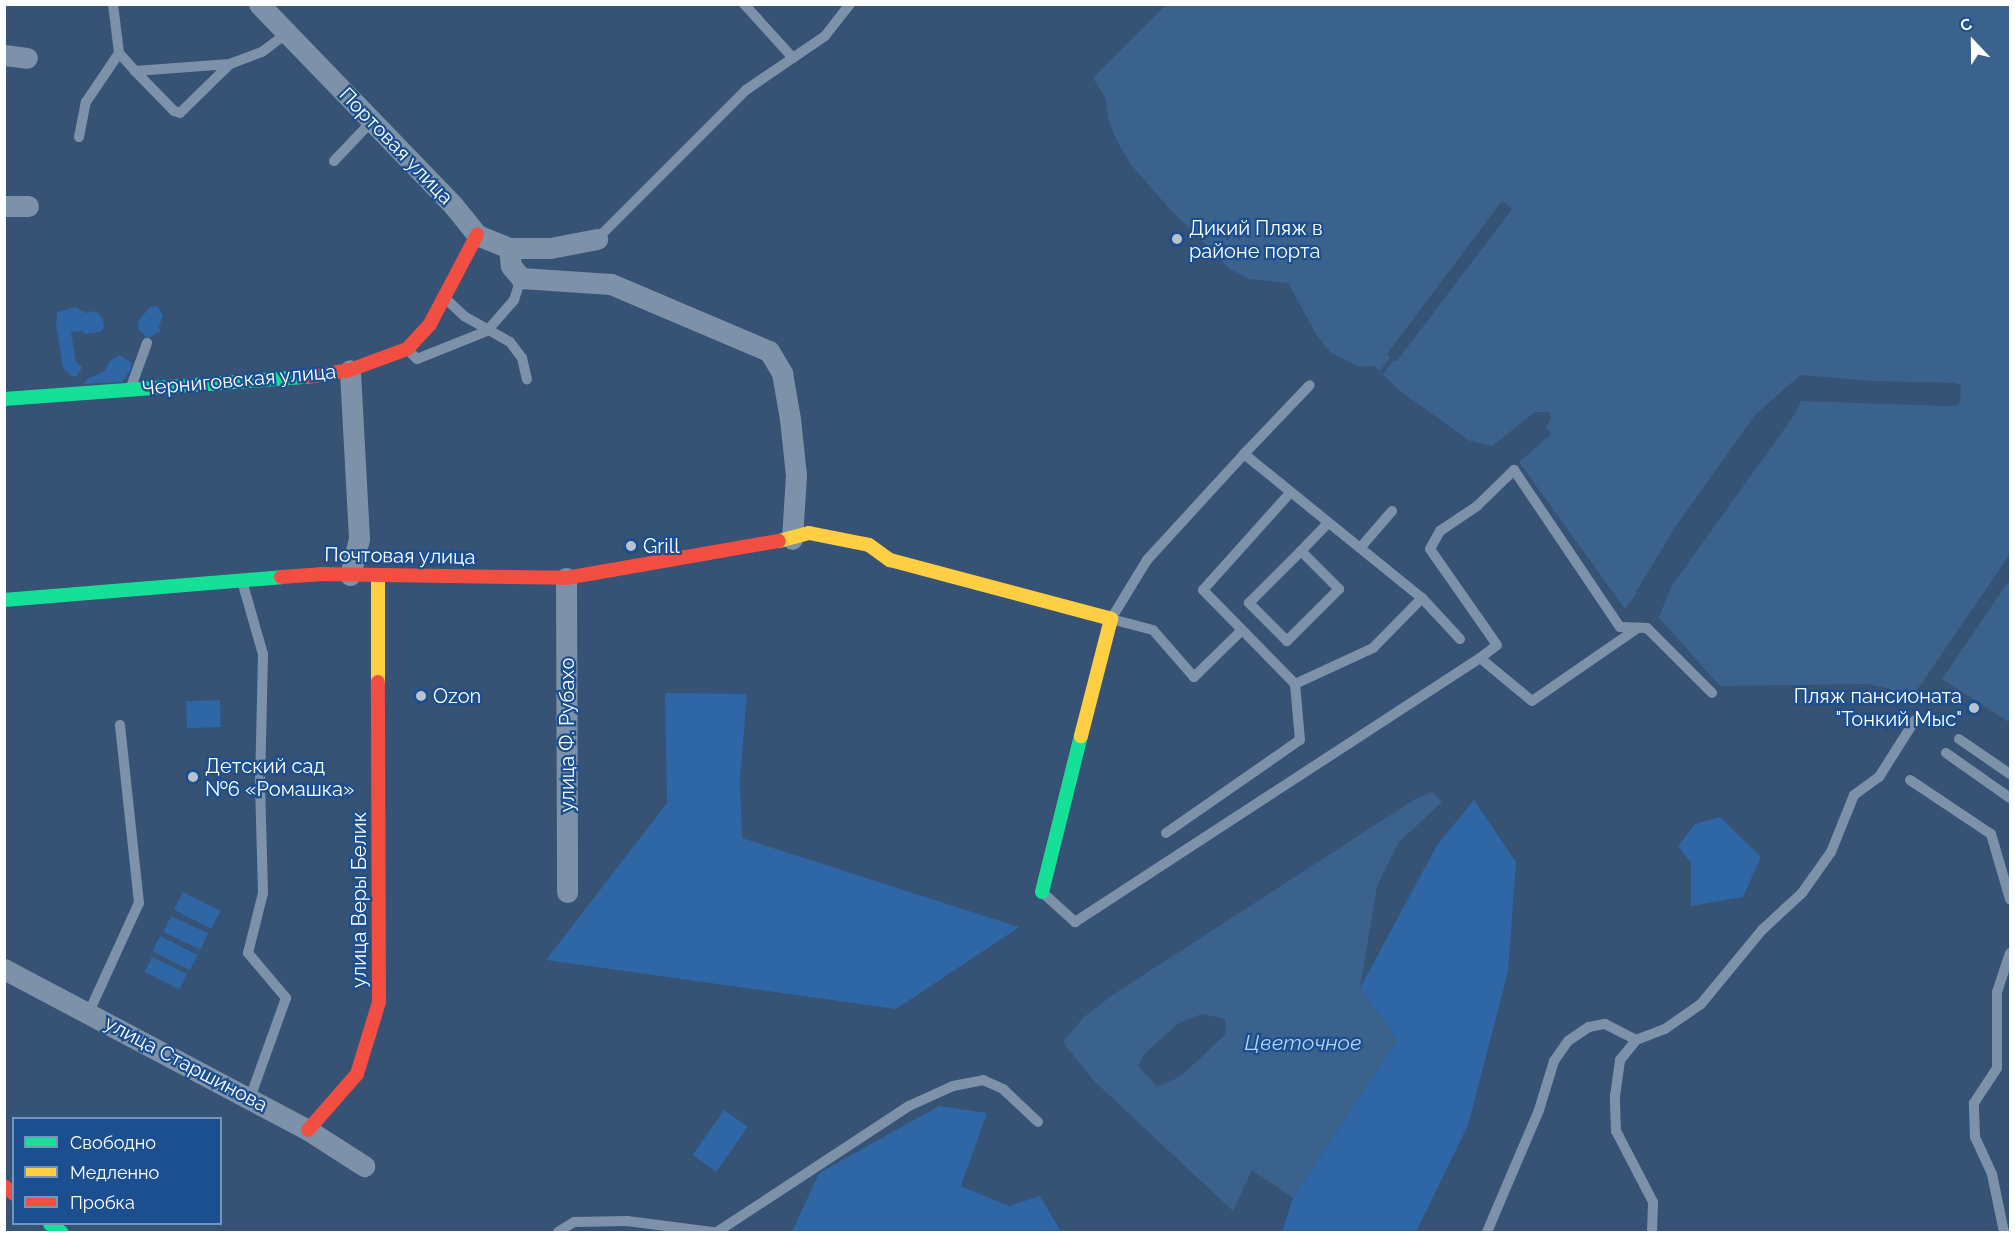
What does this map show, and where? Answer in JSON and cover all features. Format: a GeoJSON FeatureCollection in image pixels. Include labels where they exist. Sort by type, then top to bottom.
{"type":"FeatureCollection","features":[{"type":"Feature","properties":{"kind":"street","name":"Портовая улица"},"geometry":{"type":"LineString","coordinates":[[259,4],[372,121],[477,235],[508,248],[550,248],[597,239]]}},
{"type":"Feature","properties":{"kind":"street"},"geometry":{"type":"LineString","coordinates":[[4,55],[27,58]]}},
{"type":"Feature","properties":{"kind":"street"},"geometry":{"type":"LineString","coordinates":[[4,206],[28,206]]}},
{"type":"Feature","properties":{"kind":"street","name":"Черниговская улица"},"geometry":{"type":"LineString","coordinates":[[4,399],[303,378],[350,370],[406,349],[430,324],[477,235]]}},
{"type":"Feature","properties":{"kind":"street"},"geometry":{"type":"LineString","coordinates":[[508,248],[511,266],[521,278],[611,284],[769,351],[782,373],[790,419],[796,475],[792,539]]}},
{"type":"Feature","properties":{"kind":"street"},"geometry":{"type":"LineString","coordinates":[[350,370],[359,537],[350,575]]}},
{"type":"Feature","properties":{"kind":"street","name":"Почтовая улица"},"geometry":{"type":"LineString","coordinates":[[4,600],[350,575],[566,578],[792,539],[809,534],[868,545],[890,560],[1111,619]]}},
{"type":"Feature","properties":{"kind":"street","name":"улица Веры Белик"},"geometry":{"type":"LineString","coordinates":[[308,1130],[357,1074],[379,1002],[378,575]]}},
{"type":"Feature","properties":{"kind":"street","name":"улица Ф. Рубахо"},"geometry":{"type":"LineString","coordinates":[[566,578],[567,892]]}},
{"type":"Feature","properties":{"kind":"street"},"geometry":{"type":"LineString","coordinates":[[1042,892],[1111,619]]}},
{"type":"Feature","properties":{"kind":"street","name":"улица Старшинова"},"geometry":{"type":"LineString","coordinates":[[4,969],[250,1098],[308,1130],[364,1166]]}},
{"type":"Feature","properties":{"kind":"lane"},"geometry":{"type":"LineString","coordinates":[[113,4],[119,53],[174,111],[180,113],[230,64]]}},
{"type":"Feature","properties":{"kind":"lane"},"geometry":{"type":"LineString","coordinates":[[744,4],[793,58]]}},
{"type":"Feature","properties":{"kind":"lane"},"geometry":{"type":"LineString","coordinates":[[597,239],[746,90],[825,36],[850,4]]}},
{"type":"Feature","properties":{"kind":"lane"},"geometry":{"type":"LineString","coordinates":[[135,71],[230,64],[262,52],[287,33]]}},
{"type":"Feature","properties":{"kind":"lane"},"geometry":{"type":"LineString","coordinates":[[80,137],[86,102],[119,53]]}},
{"type":"Feature","properties":{"kind":"lane"},"geometry":{"type":"LineString","coordinates":[[334,161],[372,121]]}},
{"type":"Feature","properties":{"kind":"lane"},"geometry":{"type":"LineString","coordinates":[[406,349],[417,359],[487,331],[514,300],[521,278]]}},
{"type":"Feature","properties":{"kind":"lane"},"geometry":{"type":"LineString","coordinates":[[444,296],[464,316],[510,342],[522,358],[527,379]]}},
{"type":"Feature","properties":{"kind":"lane"},"geometry":{"type":"LineString","coordinates":[[131,390],[147,343]]}},
{"type":"Feature","properties":{"kind":"lane"},"geometry":{"type":"LineString","coordinates":[[1241,631],[1194,677],[1153,630],[1111,619],[1147,560],[1310,385]]}},
{"type":"Feature","properties":{"kind":"lane"},"geometry":{"type":"LineString","coordinates":[[1244,454],[1422,598],[1460,639]]}},
{"type":"Feature","properties":{"kind":"lane"},"geometry":{"type":"LineString","coordinates":[[1042,892],[1075,922],[1497,645],[1430,549],[1440,531],[1477,506],[1514,470],[1620,627],[1647,628],[1712,693]]}},
{"type":"Feature","properties":{"kind":"lane"},"geometry":{"type":"LineString","coordinates":[[1166,832],[1300,740],[1295,684],[1203,590],[1290,493]]}},
{"type":"Feature","properties":{"kind":"lane"},"geometry":{"type":"LineString","coordinates":[[1360,548],[1392,511]]}},
{"type":"Feature","properties":{"kind":"lane"},"geometry":{"type":"LineString","coordinates":[[1301,551],[1339,589],[1287,641],[1249,603],[1328,523]]}},
{"type":"Feature","properties":{"kind":"lane"},"geometry":{"type":"LineString","coordinates":[[242,581],[263,654],[260,784],[263,893],[248,953],[286,998],[250,1098]]}},
{"type":"Feature","properties":{"kind":"lane"},"geometry":{"type":"LineString","coordinates":[[1295,684],[1373,648],[1422,598]]}},
{"type":"Feature","properties":{"kind":"lane"},"geometry":{"type":"LineString","coordinates":[[1480,658],[1532,701],[1638,628]]}},
{"type":"Feature","properties":{"kind":"lane"},"geometry":{"type":"LineString","coordinates":[[1652,1233],[1653,1202],[1616,1131],[1615,1096],[1620,1060],[1636,1040],[1665,1029],[1701,1004],[1762,930],[1802,893],[1831,852],[1854,795],[1879,777],[1915,720]]}},
{"type":"Feature","properties":{"kind":"lane"},"geometry":{"type":"LineString","coordinates":[[89,1012],[139,903],[120,725]]}},
{"type":"Feature","properties":{"kind":"lane"},"geometry":{"type":"LineString","coordinates":[[1959,739],[2010,774]]}},
{"type":"Feature","properties":{"kind":"lane"},"geometry":{"type":"LineString","coordinates":[[1946,753],[2010,798]]}},
{"type":"Feature","properties":{"kind":"lane"},"geometry":{"type":"LineString","coordinates":[[1910,780],[1991,834],[2010,899]]}},
{"type":"Feature","properties":{"kind":"lane"},"geometry":{"type":"LineString","coordinates":[[2004,1233],[1992,1174],[1975,1137],[1974,1102],[1997,1068],[1997,992],[2010,953]]}},
{"type":"Feature","properties":{"kind":"lane"},"geometry":{"type":"LineString","coordinates":[[1487,1233],[1539,1110],[1554,1061],[1568,1041],[1589,1027],[1605,1024],[1636,1040]]}},
{"type":"Feature","properties":{"kind":"lane"},"geometry":{"type":"LineString","coordinates":[[717,1233],[909,1106],[953,1086],[983,1080],[1003,1089],[1038,1122]]}},
{"type":"Feature","properties":{"kind":"lane"},"geometry":{"type":"LineString","coordinates":[[558,1233],[574,1222],[627,1221],[712,1233]]}},
{"type":"Feature","properties":{"kind":"shaded area"},"geometry":{"type":"Polygon","coordinates":[[[158,306],[163,316],[159,326],[160,332],[148,338],[139,330],[138,321],[150,307],[158,306]]]}},
{"type":"Feature","properties":{"kind":"shaded area"},"geometry":{"type":"Polygon","coordinates":[[[75,307],[87,313],[93,311],[98,313],[103,319],[104,328],[100,332],[85,334],[82,331],[71,332],[76,362],[82,367],[78,375],[73,377],[63,368],[56,324],[57,312],[75,307]]]}},
{"type":"Feature","properties":{"kind":"shaded area"},"geometry":{"type":"Polygon","coordinates":[[[120,355],[131,362],[131,369],[122,382],[83,384],[89,378],[105,371],[110,361],[120,355]]]}},
{"type":"Feature","properties":{"kind":"shaded area"},"geometry":{"type":"Polygon","coordinates":[[[665,693],[747,694],[740,781],[742,838],[1019,927],[896,1009],[546,960],[667,803],[665,693]]]}},
{"type":"Feature","properties":{"kind":"shaded area"},"geometry":{"type":"Polygon","coordinates":[[[220,700],[221,727],[187,728],[186,701],[220,700]]]}},
{"type":"Feature","properties":{"kind":"shaded area"},"geometry":{"type":"Polygon","coordinates":[[[1474,800],[1516,862],[1508,972],[1468,1125],[1416,1232],[1282,1232],[1293,1198],[1397,1040],[1360,988],[1437,845],[1474,800]]]}},
{"type":"Feature","properties":{"kind":"shaded area"},"geometry":{"type":"Polygon","coordinates":[[[1720,817],[1761,857],[1743,897],[1691,906],[1691,863],[1678,846],[1695,824],[1720,817]]]}},
{"type":"Feature","properties":{"kind":"shaded area"},"geometry":{"type":"Polygon","coordinates":[[[183,892],[220,911],[211,929],[174,910],[183,892]]]}},
{"type":"Feature","properties":{"kind":"shaded area"},"geometry":{"type":"Polygon","coordinates":[[[171,916],[208,933],[201,950],[163,932],[171,916]]]}},
{"type":"Feature","properties":{"kind":"shaded area"},"geometry":{"type":"Polygon","coordinates":[[[160,936],[197,955],[190,970],[152,951],[160,936]]]}},
{"type":"Feature","properties":{"kind":"shaded area"},"geometry":{"type":"Polygon","coordinates":[[[152,957],[187,974],[180,989],[145,972],[152,957]]]}},
{"type":"Feature","properties":{"kind":"shaded area"},"geometry":{"type":"Polygon","coordinates":[[[939,1106],[987,1113],[961,1186],[1009,1206],[1040,1196],[1061,1232],[792,1232],[819,1173],[939,1106]]]}},
{"type":"Feature","properties":{"kind":"shaded area"},"geometry":{"type":"Polygon","coordinates":[[[724,1110],[748,1127],[716,1172],[692,1155],[724,1110]]]}},
{"type":"Feature","properties":{"kind":"water"},"geometry":{"type":"Polygon","coordinates":[[[1166,5],[2010,5],[2010,723],[1930,671],[1920,686],[1905,699],[1890,689],[1867,684],[1720,686],[1637,593],[1625,609],[1519,462],[1551,434],[1546,427],[1551,419],[1549,412],[1535,412],[1492,446],[1470,441],[1400,391],[1374,366],[1360,367],[1330,352],[1316,334],[1288,283],[1249,279],[1230,269],[1169,208],[1131,165],[1108,119],[1106,99],[1093,78],[1166,5]]]}},
{"type":"Feature","properties":{"kind":"water","name":"Цветочное"},"geometry":{"type":"Polygon","coordinates":[[[1432,792],[1442,802],[1399,842],[1377,886],[1360,988],[1397,1040],[1293,1198],[1252,1170],[1233,1211],[1093,1080],[1063,1042],[1084,1017],[1114,994],[1415,799],[1432,792]],[[1202,1014],[1179,1023],[1145,1053],[1138,1066],[1158,1087],[1181,1076],[1226,1034],[1225,1019],[1202,1014]]]}},
{"type":"Feature","properties":{"kind":"pier"},"geometry":{"type":"Polygon","coordinates":[[[1502,201],[1512,209],[1397,361],[1394,360],[1383,374],[1380,371],[1390,357],[1387,354],[1502,201]]]}},
{"type":"Feature","properties":{"kind":"pier"},"geometry":{"type":"Polygon","coordinates":[[[1800,375],[1873,381],[1954,383],[1961,385],[1960,401],[1958,405],[1947,406],[1801,401],[1795,414],[1671,587],[1659,617],[1636,592],[1674,529],[1755,415],[1800,375]]]}},
{"type":"Feature","properties":{"kind":"pier"},"geometry":{"type":"Polygon","coordinates":[[[2010,554],[2010,579],[1942,679],[1930,671],[2010,554]]]}},
{"type":"Feature","properties":{"kind":"traffic: fast"},"geometry":{"type":"LineString","coordinates":[[4,399],[307,377]]}},
{"type":"Feature","properties":{"kind":"traffic: fast"},"geometry":{"type":"LineString","coordinates":[[4,600],[281,577]]}},
{"type":"Feature","properties":{"kind":"traffic: fast"},"geometry":{"type":"LineString","coordinates":[[1042,892],[1081,736]]}},
{"type":"Feature","properties":{"kind":"traffic: fast"},"geometry":{"type":"LineString","coordinates":[[51,1225],[61,1232]]}},
{"type":"Feature","properties":{"kind":"traffic: slow"},"geometry":{"type":"LineString","coordinates":[[779,541],[809,533],[869,545],[890,560],[1111,619],[1081,736]]}},
{"type":"Feature","properties":{"kind":"traffic: slow"},"geometry":{"type":"LineString","coordinates":[[378,575],[378,682]]}},
{"type":"Feature","properties":{"kind":"traffic: jam"},"geometry":{"type":"LineString","coordinates":[[307,377],[350,370],[407,349],[430,324],[477,235]]}},
{"type":"Feature","properties":{"kind":"traffic: jam"},"geometry":{"type":"LineString","coordinates":[[281,577],[320,574],[566,578],[779,541]]}},
{"type":"Feature","properties":{"kind":"traffic: jam"},"geometry":{"type":"LineString","coordinates":[[308,1130],[357,1074],[379,1002],[378,682]]}},
{"type":"Feature","properties":{"kind":"traffic: jam"},"geometry":{"type":"LineString","coordinates":[[4,1186],[12,1192]]}},
{"type":"Feature","properties":{"kind":"place","name":"Дикий Пляж в районе порта"},"geometry":{"type":"Point","coordinates":[1177,239]}},
{"type":"Feature","properties":{"kind":"place","name":"Grill"},"geometry":{"type":"Point","coordinates":[631,546]}},
{"type":"Feature","properties":{"kind":"place","name":"Ozon"},"geometry":{"type":"Point","coordinates":[421,696]}},
{"type":"Feature","properties":{"kind":"place","name":"Пляж пансионата \"Тонкий Мыс\""},"geometry":{"type":"Point","coordinates":[1974,708]}},
{"type":"Feature","properties":{"kind":"place","name":"Детский сад №6 «Ромашка»"},"geometry":{"type":"Point","coordinates":[193,777]}}]}
